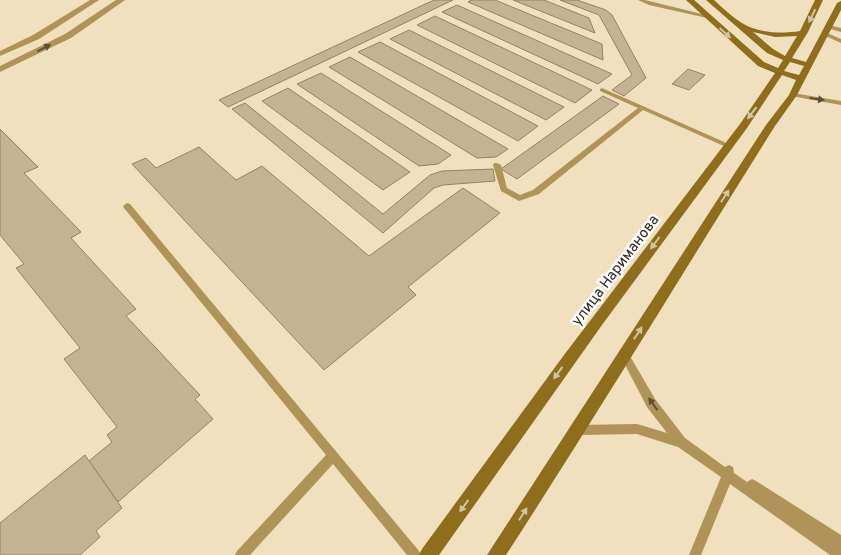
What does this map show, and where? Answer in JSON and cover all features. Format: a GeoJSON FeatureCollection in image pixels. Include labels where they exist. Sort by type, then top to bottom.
{"type":"FeatureCollection","features":[{"type":"Feature","properties":{"kind":"main road"},"geometry":{"type":"LineString","coordinates":[[690,0],[761,64],[801,79]]}},
{"type":"Feature","properties":{"kind":"main road"},"geometry":{"type":"LineString","coordinates":[[710,0],[770,51],[808,65]]}},
{"type":"Feature","properties":{"kind":"main road","name":"улица Нариманова"},"geometry":{"type":"LineString","coordinates":[[428,555],[562,368],[762,101],[804,32],[819,0]]}},
{"type":"Feature","properties":{"kind":"main road"},"geometry":{"type":"LineString","coordinates":[[496,555],[578,430],[624,354],[771,125],[793,95],[841,3]]}},
{"type":"Feature","properties":{"kind":"main road"},"geometry":{"type":"LineString","coordinates":[[739,24],[770,35],[786,36],[804,32]]}},
{"type":"Feature","properties":{"kind":"street"},"geometry":{"type":"LineString","coordinates":[[0,54],[36,37],[95,0]]}},
{"type":"Feature","properties":{"kind":"street"},"geometry":{"type":"LineString","coordinates":[[0,69],[68,36],[121,0]]}},
{"type":"Feature","properties":{"kind":"lane"},"geometry":{"type":"LineString","coordinates":[[640,0],[707,16]]}},
{"type":"Feature","properties":{"kind":"lane"},"geometry":{"type":"LineString","coordinates":[[827,30],[841,30]]}},
{"type":"Feature","properties":{"kind":"lane"},"geometry":{"type":"LineString","coordinates":[[827,30],[841,41]]}},
{"type":"Feature","properties":{"kind":"lane"},"geometry":{"type":"LineString","coordinates":[[602,90],[728,145]]}},
{"type":"Feature","properties":{"kind":"lane"},"geometry":{"type":"LineString","coordinates":[[793,95],[841,102]]}},
{"type":"Feature","properties":{"kind":"lane"},"geometry":{"type":"LineString","coordinates":[[497,164],[504,189],[519,198],[536,192],[642,108]]}},
{"type":"Feature","properties":{"kind":"lane"},"geometry":{"type":"LineString","coordinates":[[127,206],[415,555]]}},
{"type":"Feature","properties":{"kind":"lane"},"geometry":{"type":"LineString","coordinates":[[624,354],[651,403],[682,443],[841,555]]}},
{"type":"Feature","properties":{"kind":"lane"},"geometry":{"type":"LineString","coordinates":[[578,430],[637,429],[682,443],[729,470],[841,542]]}},
{"type":"Feature","properties":{"kind":"lane"},"geometry":{"type":"LineString","coordinates":[[241,555],[333,456]]}},
{"type":"Feature","properties":{"kind":"lane"},"geometry":{"type":"LineString","coordinates":[[695,555],[729,470]]}},
{"type":"Feature","properties":{"kind":"building"},"geometry":{"type":"Polygon","coordinates":[[[434,0],[453,0],[228,107],[219,100],[434,0]]]}},
{"type":"Feature","properties":{"kind":"building"},"geometry":{"type":"Polygon","coordinates":[[[471,0],[495,0],[602,44],[603,60],[468,2],[471,0]]]}},
{"type":"Feature","properties":{"kind":"building"},"geometry":{"type":"Polygon","coordinates":[[[513,0],[544,0],[589,18],[595,33],[513,0]]]}},
{"type":"Feature","properties":{"kind":"building"},"geometry":{"type":"Polygon","coordinates":[[[560,0],[577,0],[606,10],[612,15],[646,78],[624,96],[612,90],[632,75],[599,15],[560,0]]]}},
{"type":"Feature","properties":{"kind":"building"},"geometry":{"type":"Polygon","coordinates":[[[457,5],[612,74],[598,84],[442,12],[457,5]]]}},
{"type":"Feature","properties":{"kind":"building"},"geometry":{"type":"Polygon","coordinates":[[[435,16],[592,90],[575,103],[417,25],[435,16]]]}},
{"type":"Feature","properties":{"kind":"building"},"geometry":{"type":"Polygon","coordinates":[[[409,30],[564,107],[546,120],[390,39],[409,30]]]}},
{"type":"Feature","properties":{"kind":"building"},"geometry":{"type":"Polygon","coordinates":[[[380,42],[538,126],[518,141],[358,52],[380,42]]]}},
{"type":"Feature","properties":{"kind":"building"},"geometry":{"type":"Polygon","coordinates":[[[350,57],[508,149],[496,157],[477,158],[329,67],[350,57]]]}},
{"type":"Feature","properties":{"kind":"building"},"geometry":{"type":"Polygon","coordinates":[[[688,69],[705,75],[689,90],[672,84],[688,69]]]}},
{"type":"Feature","properties":{"kind":"building"},"geometry":{"type":"Polygon","coordinates":[[[321,73],[451,155],[438,164],[419,166],[297,84],[321,73]]]}},
{"type":"Feature","properties":{"kind":"building"},"geometry":{"type":"Polygon","coordinates":[[[288,88],[410,172],[383,190],[262,101],[288,88]]]}},
{"type":"Feature","properties":{"kind":"building"},"geometry":{"type":"Polygon","coordinates":[[[603,96],[619,104],[517,179],[501,169],[603,96]]]}},
{"type":"Feature","properties":{"kind":"building"},"geometry":{"type":"Polygon","coordinates":[[[245,103],[383,214],[430,175],[442,171],[493,169],[495,181],[443,185],[434,188],[383,233],[232,109],[245,103]]]}},
{"type":"Feature","properties":{"kind":"building"},"geometry":{"type":"Polygon","coordinates":[[[0,129],[38,167],[24,173],[81,232],[71,238],[136,309],[126,316],[200,395],[195,399],[213,419],[118,502],[89,461],[112,442],[107,435],[117,427],[64,359],[80,348],[16,268],[24,264],[0,235],[0,129]]]}},
{"type":"Feature","properties":{"kind":"building"},"geometry":{"type":"Polygon","coordinates":[[[199,147],[236,180],[262,166],[369,256],[463,188],[500,213],[408,287],[416,295],[324,370],[132,164],[146,158],[156,168],[199,147]]]}},
{"type":"Feature","properties":{"kind":"building"},"geometry":{"type":"Polygon","coordinates":[[[85,455],[122,508],[96,531],[100,537],[80,555],[0,555],[0,523],[85,455]]]}}]}
